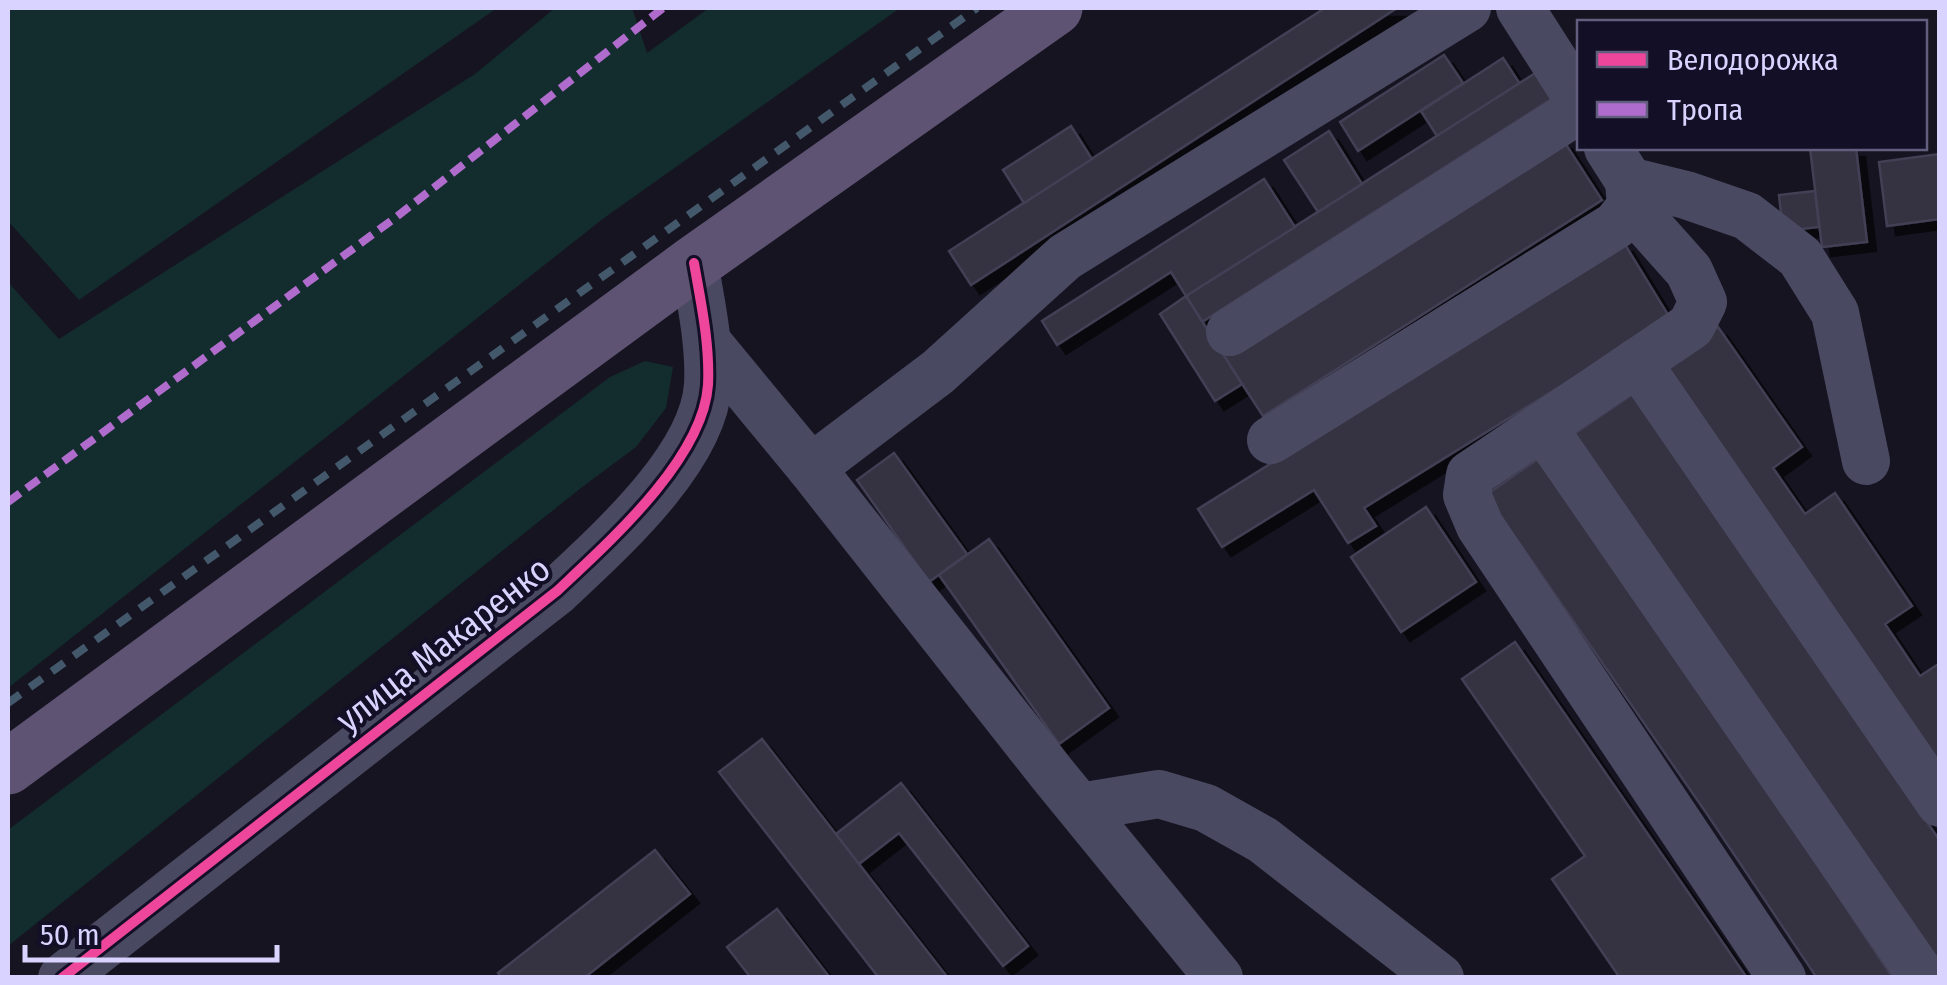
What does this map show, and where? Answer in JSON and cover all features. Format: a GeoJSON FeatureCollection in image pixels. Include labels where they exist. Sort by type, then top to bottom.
{"type":"FeatureCollection","features":[{"type":"Feature","properties":{"kind":"main road"},"geometry":{"type":"LineString","coordinates":[[8,767],[694,263],[1055,8]]}},
{"type":"Feature","properties":{"kind":"street"},"geometry":{"type":"LineString","coordinates":[[811,468],[938,372],[1065,257],[1467,8]]}},
{"type":"Feature","properties":{"kind":"street"},"geometry":{"type":"LineString","coordinates":[[1520,8],[1577,101]]}},
{"type":"Feature","properties":{"kind":"street"},"geometry":{"type":"LineString","coordinates":[[1230,332],[1577,108]]}},
{"type":"Feature","properties":{"kind":"street"},"geometry":{"type":"LineString","coordinates":[[1623,178],[1689,270],[1702,302],[1690,326],[1470,475],[1467,495],[1480,526],[1782,978]]}},
{"type":"Feature","properties":{"kind":"street"},"geometry":{"type":"LineString","coordinates":[[1271,440],[1616,224],[1623,178]]}},
{"type":"Feature","properties":{"kind":"street"},"geometry":{"type":"LineString","coordinates":[[1623,178],[1747,216],[1800,257],[1836,313],[1866,461]]}},
{"type":"Feature","properties":{"kind":"street","name":"улица Макаренко"},"geometry":{"type":"LineString","coordinates":[[62,978],[557,590],[599,552],[671,473],[701,419],[708,387],[707,342],[694,263]]}},
{"type":"Feature","properties":{"kind":"street"},"geometry":{"type":"LineString","coordinates":[[707,342],[1219,978]]}},
{"type":"Feature","properties":{"kind":"street"},"geometry":{"type":"LineString","coordinates":[[1637,362],[1940,803]]}},
{"type":"Feature","properties":{"kind":"street"},"geometry":{"type":"LineString","coordinates":[[1542,426],[1923,978]]}},
{"type":"Feature","properties":{"kind":"street"},"geometry":{"type":"LineString","coordinates":[[1080,808],[1159,794],[1206,808],[1264,840],[1440,978]]}},
{"type":"Feature","properties":{"kind":"green space"},"geometry":{"type":"Polygon","coordinates":[[[8,8],[497,8],[79,300],[8,221],[8,8]]]}},
{"type":"Feature","properties":{"kind":"green space"},"geometry":{"type":"Polygon","coordinates":[[[555,8],[632,8],[647,53],[709,8],[900,8],[604,218],[8,688],[8,282],[59,339],[475,74],[555,8]]]}},
{"type":"Feature","properties":{"kind":"green space"},"geometry":{"type":"Polygon","coordinates":[[[645,361],[673,367],[666,408],[636,447],[8,946],[8,830],[610,377],[645,361]]]}},
{"type":"Feature","properties":{"kind":"building"},"geometry":{"type":"Polygon","coordinates":[[[1325,8],[1397,8],[971,285],[949,251],[1325,8]]]}},
{"type":"Feature","properties":{"kind":"building"},"geometry":{"type":"Polygon","coordinates":[[[1444,55],[1463,83],[1358,151],[1340,122],[1444,55]]]}},
{"type":"Feature","properties":{"kind":"building"},"geometry":{"type":"Polygon","coordinates":[[[1503,58],[1520,84],[1437,136],[1421,111],[1503,58]]]}},
{"type":"Feature","properties":{"kind":"building"},"geometry":{"type":"Polygon","coordinates":[[[1537,72],[1553,98],[1202,322],[1186,296],[1537,72]]]}},
{"type":"Feature","properties":{"kind":"building"},"geometry":{"type":"Polygon","coordinates":[[[1071,126],[1092,159],[1024,203],[1003,170],[1071,126]]]}},
{"type":"Feature","properties":{"kind":"building"},"geometry":{"type":"Polygon","coordinates":[[[1329,131],[1362,184],[1318,212],[1284,160],[1329,131]]]}},
{"type":"Feature","properties":{"kind":"building"},"geometry":{"type":"Polygon","coordinates":[[[1563,140],[1602,200],[1263,416],[1224,356],[1563,140]]]}},
{"type":"Feature","properties":{"kind":"building"},"geometry":{"type":"Polygon","coordinates":[[[1810,150],[1856,150],[1867,242],[1822,247],[1810,150]]]}},
{"type":"Feature","properties":{"kind":"building"},"geometry":{"type":"Polygon","coordinates":[[[1940,154],[1940,219],[1887,226],[1879,162],[1940,154]]]}},
{"type":"Feature","properties":{"kind":"building"},"geometry":{"type":"Polygon","coordinates":[[[1264,179],[1295,227],[1186,296],[1171,272],[1057,345],[1042,321],[1264,179]]]}},
{"type":"Feature","properties":{"kind":"building"},"geometry":{"type":"Polygon","coordinates":[[[1815,191],[1819,227],[1783,231],[1779,195],[1815,191]]]}},
{"type":"Feature","properties":{"kind":"building"},"geometry":{"type":"Polygon","coordinates":[[[1624,243],[1670,318],[1364,508],[1376,526],[1348,543],[1314,490],[1222,547],[1198,509],[1624,243]]]}},
{"type":"Feature","properties":{"kind":"building"},"geometry":{"type":"Polygon","coordinates":[[[1186,296],[1242,384],[1215,401],[1160,314],[1186,296]]]}},
{"type":"Feature","properties":{"kind":"building"},"geometry":{"type":"Polygon","coordinates":[[[1718,327],[1802,447],[1773,468],[1805,514],[1835,493],[1912,606],[1885,624],[1920,676],[1940,663],[1940,769],[1662,367],[1718,327]]]}},
{"type":"Feature","properties":{"kind":"building"},"geometry":{"type":"Polygon","coordinates":[[[1633,394],[1940,841],[1940,967],[1574,434],[1633,394]]]}},
{"type":"Feature","properties":{"kind":"building"},"geometry":{"type":"Polygon","coordinates":[[[894,453],[967,554],[929,582],[857,480],[894,453]]]}},
{"type":"Feature","properties":{"kind":"building"},"geometry":{"type":"Polygon","coordinates":[[[1538,459],[1893,978],[1817,978],[1486,495],[1538,459]]]}},
{"type":"Feature","properties":{"kind":"building"},"geometry":{"type":"Polygon","coordinates":[[[1426,507],[1476,582],[1401,632],[1351,557],[1426,507]]]}},
{"type":"Feature","properties":{"kind":"building"},"geometry":{"type":"Polygon","coordinates":[[[989,539],[1109,708],[1059,744],[939,575],[989,539]]]}},
{"type":"Feature","properties":{"kind":"building"},"geometry":{"type":"Polygon","coordinates":[[[1515,642],[1747,978],[1620,978],[1552,879],[1585,856],[1462,679],[1515,642]]]}},
{"type":"Feature","properties":{"kind":"building"},"geometry":{"type":"Polygon","coordinates":[[[762,739],[948,978],[879,978],[719,772],[762,739]]]}},
{"type":"Feature","properties":{"kind":"building"},"geometry":{"type":"Polygon","coordinates":[[[901,783],[1028,946],[1003,966],[899,833],[859,864],[836,834],[901,783]]]}},
{"type":"Feature","properties":{"kind":"building"},"geometry":{"type":"Polygon","coordinates":[[[655,850],[690,894],[584,978],[502,978],[498,973],[655,850]]]}},
{"type":"Feature","properties":{"kind":"building"},"geometry":{"type":"Polygon","coordinates":[[[777,909],[830,978],[751,978],[727,947],[777,909]]]}},
{"type":"Feature","properties":{"kind":"railway"},"geometry":{"type":"LineString","coordinates":[[8,703],[977,8]]}},
{"type":"Feature","properties":{"kind":"marked path"},"geometry":{"type":"LineString","coordinates":[[8,502],[395,218],[663,8]]}},
{"type":"Feature","properties":{"kind":"cycle path"},"geometry":{"type":"LineString","coordinates":[[62,978],[557,591],[650,497],[690,442],[708,385],[706,339],[694,263]]}}]}
